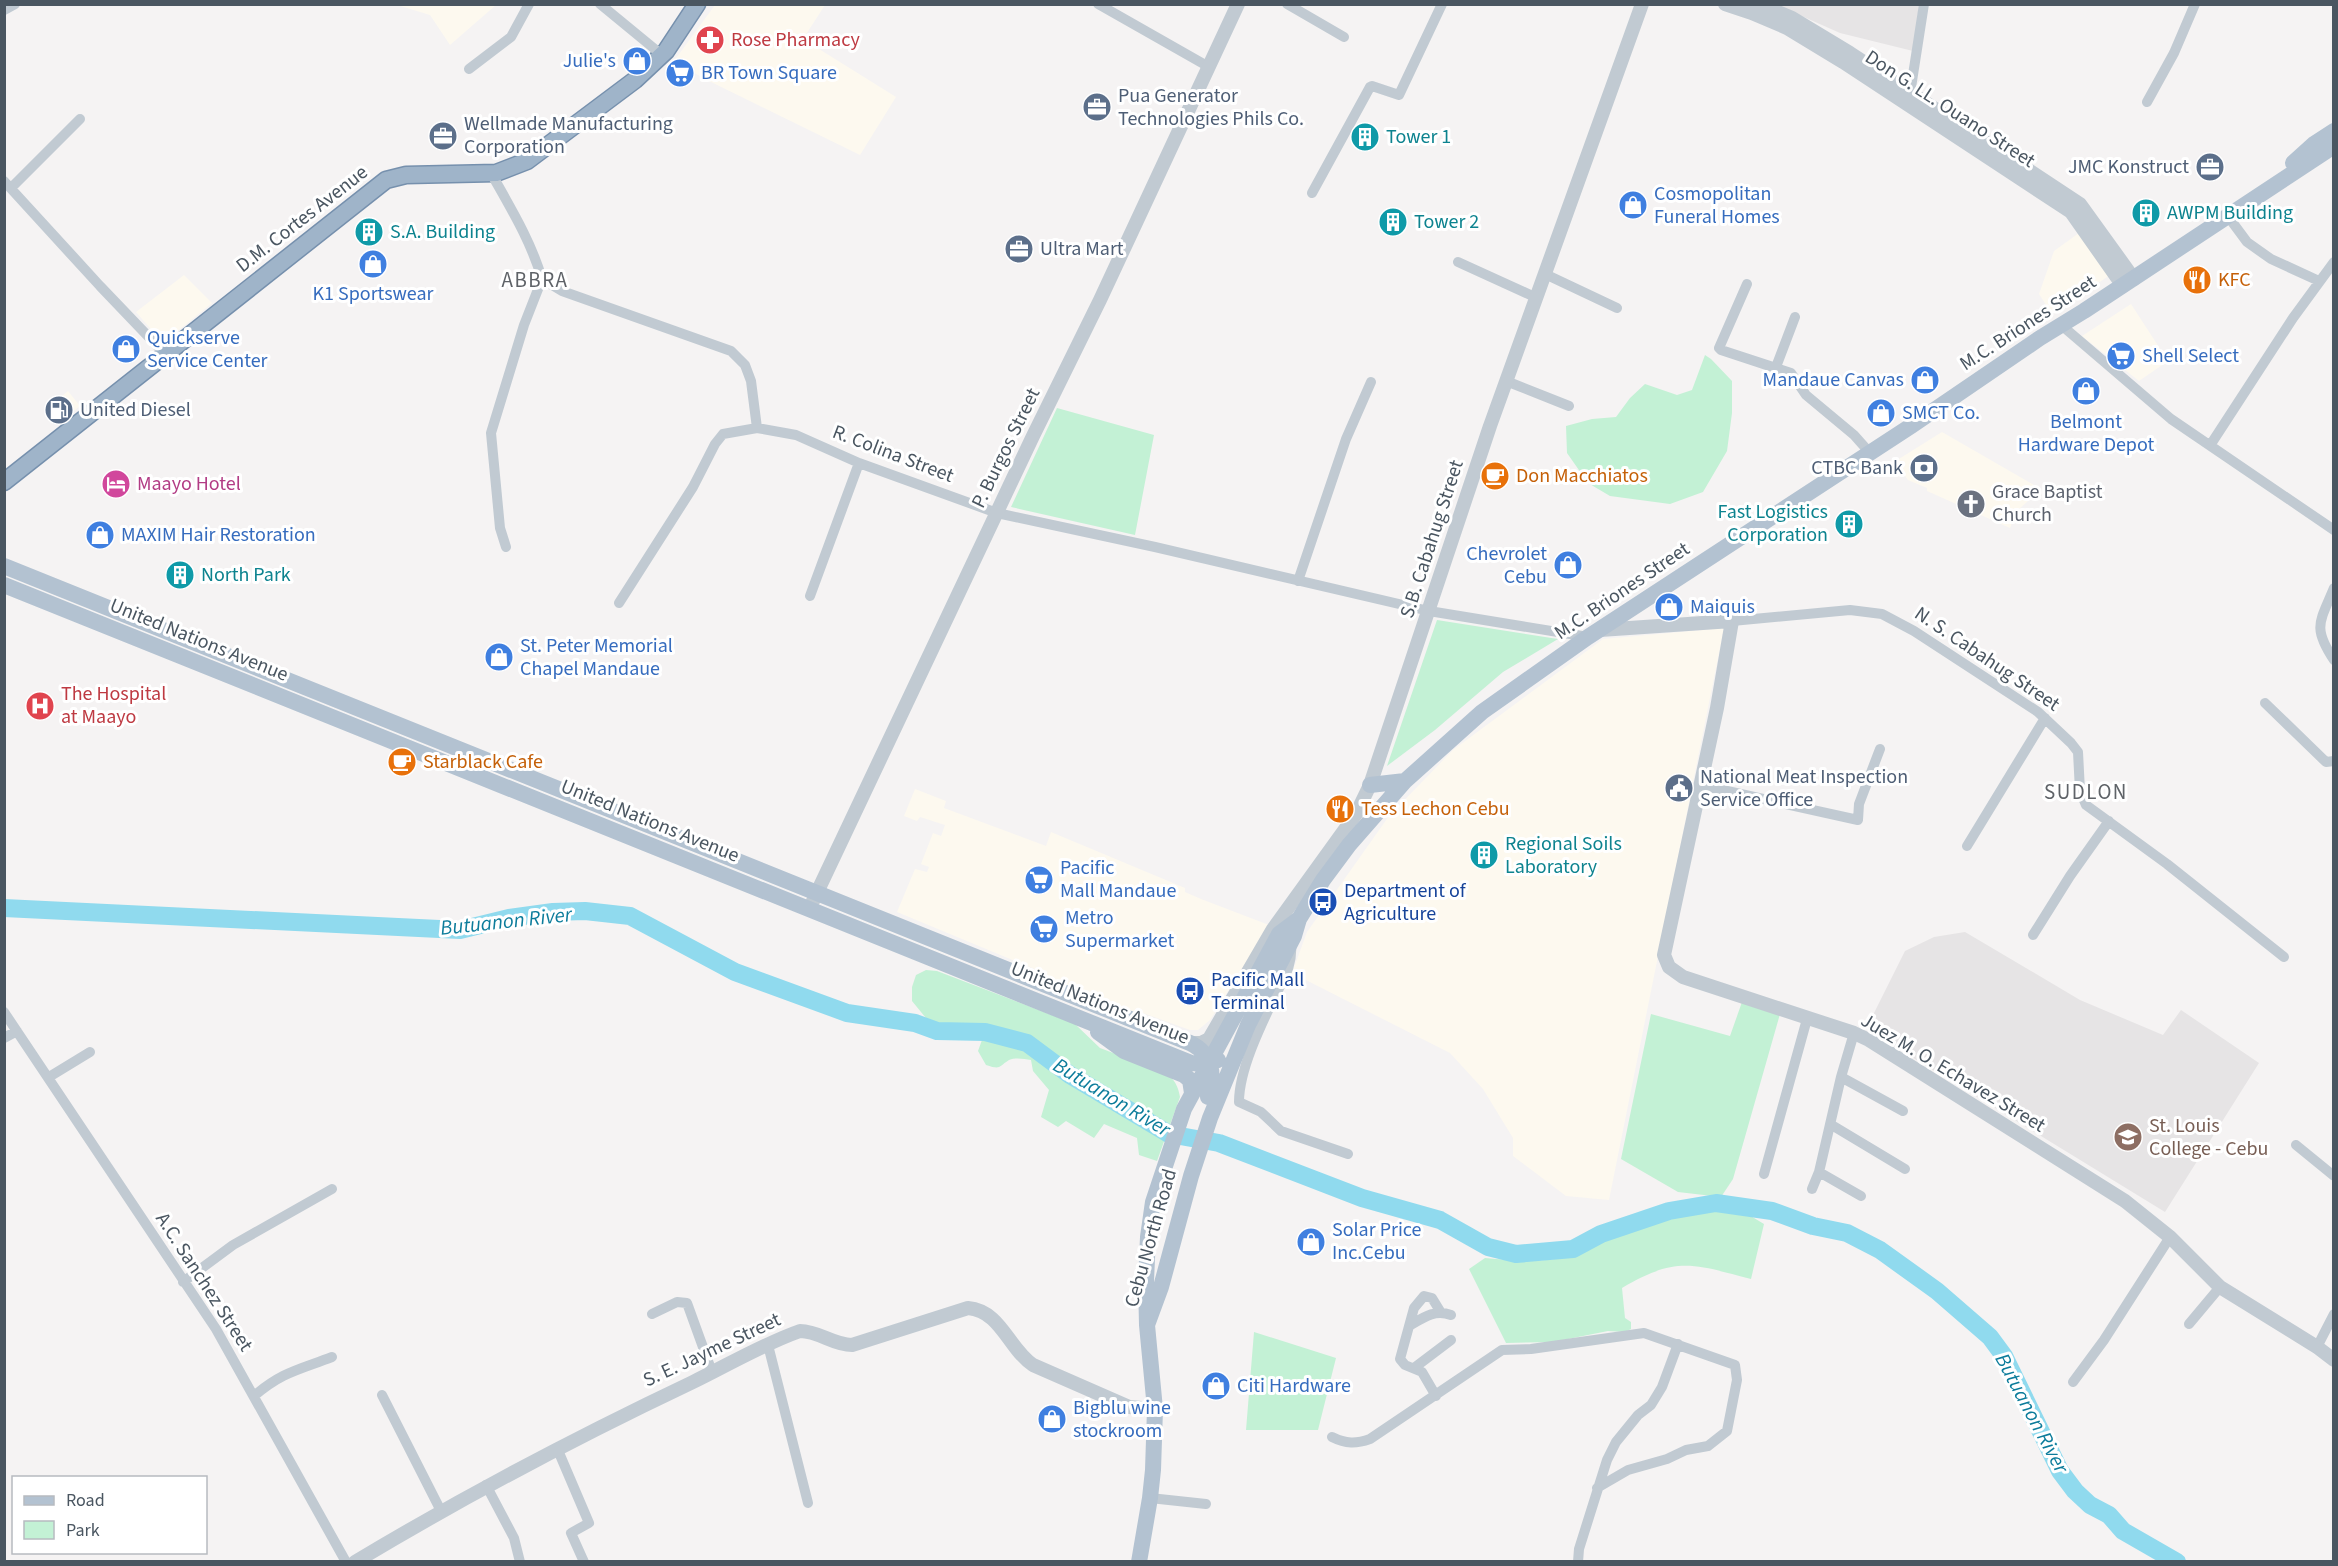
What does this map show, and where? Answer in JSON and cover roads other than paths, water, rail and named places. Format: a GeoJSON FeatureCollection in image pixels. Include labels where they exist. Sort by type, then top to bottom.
{"type":"FeatureCollection","features":[{"type":"Feature","properties":{"kind":"highway","name":"D.M. Cortes Avenue"},"geometry":{"type":"LineString","coordinates":[[4,482],[386,180],[406,175],[491,173],[512,168],[545,149],[635,80],[662,55],[696,4]]}},
{"type":"Feature","properties":{"kind":"main road","name":"M.C. Briones Street"},"geometry":{"type":"LineString","coordinates":[[2259,194],[2314,144],[2334,131]]}},
{"type":"Feature","properties":{"kind":"main road","name":"M.C. Briones Street"},"geometry":{"type":"LineString","coordinates":[[1241,1040],[1291,943],[1299,920],[1332,867],[1405,781],[1482,711],[1594,633],[1870,453],[2060,324],[2128,282],[2259,194],[2329,153]]}},
{"type":"Feature","properties":{"kind":"main road","name":"United Nations Avenue"},"geometry":{"type":"LineString","coordinates":[[4,566],[813,900],[1076,1016],[1191,1063],[1200,1065],[1210,1063]]}},
{"type":"Feature","properties":{"kind":"main road","name":"United Nations Avenue"},"geometry":{"type":"LineString","coordinates":[[4,585],[813,900],[1190,1043]]}},
{"type":"Feature","properties":{"kind":"main road"},"geometry":{"type":"LineString","coordinates":[[1370,785],[1405,781]]}},
{"type":"Feature","properties":{"kind":"main road","name":"M.C. Briones Street"},"geometry":{"type":"LineString","coordinates":[[1192,1093],[1279,934],[1299,920]]}},
{"type":"Feature","properties":{"kind":"main road"},"geometry":{"type":"LineString","coordinates":[[1076,1016],[1124,1051],[1186,1076],[1191,1082],[1192,1093]]}},
{"type":"Feature","properties":{"kind":"main road"},"geometry":{"type":"LineString","coordinates":[[1210,1063],[1226,1054],[1241,1040]]}},
{"type":"Feature","properties":{"kind":"main road","name":"Cebu North Road"},"geometry":{"type":"LineString","coordinates":[[1147,1325],[1161,1287],[1170,1214],[1206,1117],[1241,1040]]}},
{"type":"Feature","properties":{"kind":"main road"},"geometry":{"type":"LineString","coordinates":[[1190,1043],[1204,1053],[1210,1063],[1212,1083],[1206,1117]]}},
{"type":"Feature","properties":{"kind":"main road","name":"Cebu North Road"},"geometry":{"type":"LineString","coordinates":[[1147,1325],[1146,1281],[1153,1202],[1164,1163],[1192,1093]]}},
{"type":"Feature","properties":{"kind":"main road"},"geometry":{"type":"LineString","coordinates":[[1139,1562],[1150,1498],[1155,1409],[1147,1325]]}},
{"type":"Feature","properties":{"kind":"street"},"geometry":{"type":"LineString","coordinates":[[4,10],[15,4]]}},
{"type":"Feature","properties":{"kind":"street"},"geometry":{"type":"LineString","coordinates":[[469,69],[511,37],[529,4]]}},
{"type":"Feature","properties":{"kind":"street"},"geometry":{"type":"LineString","coordinates":[[600,4],[662,55]]}},
{"type":"Feature","properties":{"kind":"street"},"geometry":{"type":"LineString","coordinates":[[1098,4],[1209,66]]}},
{"type":"Feature","properties":{"kind":"street","name":"P. Burgos Street"},"geometry":{"type":"LineString","coordinates":[[813,900],[996,513],[1100,300],[1238,4]]}},
{"type":"Feature","properties":{"kind":"street"},"geometry":{"type":"LineString","coordinates":[[1287,4],[1344,37]]}},
{"type":"Feature","properties":{"kind":"street"},"geometry":{"type":"LineString","coordinates":[[1312,193],[1370,87],[1399,95],[1442,4]]}},
{"type":"Feature","properties":{"kind":"street","name":"S.B. Cabahug Street"},"geometry":{"type":"LineString","coordinates":[[1190,1043],[1201,1043],[1209,1039],[1257,954],[1356,814],[1370,785],[1506,381],[1641,4]]}},
{"type":"Feature","properties":{"kind":"street","name":"Don G. LL. Ouano Street"},"geometry":{"type":"LineString","coordinates":[[1725,4],[1756,7],[1787,28],[1910,94],[2071,212],[2128,282]]}},
{"type":"Feature","properties":{"kind":"street"},"geometry":{"type":"LineString","coordinates":[[1910,94],[1924,4]]}},
{"type":"Feature","properties":{"kind":"street"},"geometry":{"type":"LineString","coordinates":[[2147,102],[2174,53],[2195,4]]}},
{"type":"Feature","properties":{"kind":"street","name":"Don G. LL. Ouano Street"},"geometry":{"type":"LineString","coordinates":[[1868,72],[1981,146]]}},
{"type":"Feature","properties":{"kind":"street"},"geometry":{"type":"LineString","coordinates":[[80,119],[8,185],[165,354]]}},
{"type":"Feature","properties":{"kind":"street"},"geometry":{"type":"LineString","coordinates":[[491,173],[533,254],[542,279],[562,291],[731,351],[745,365],[751,381],[757,428],[723,434],[715,444],[693,487],[619,603]]}},
{"type":"Feature","properties":{"kind":"street"},"geometry":{"type":"LineString","coordinates":[[2227,215],[2247,242],[2271,259],[2319,281]]}},
{"type":"Feature","properties":{"kind":"street"},"geometry":{"type":"LineString","coordinates":[[1458,262],[1537,298]]}},
{"type":"Feature","properties":{"kind":"street"},"geometry":{"type":"LineString","coordinates":[[2211,444],[2334,262]]}},
{"type":"Feature","properties":{"kind":"street"},"geometry":{"type":"LineString","coordinates":[[1545,274],[1617,308]]}},
{"type":"Feature","properties":{"kind":"street"},"geometry":{"type":"LineString","coordinates":[[506,547],[500,528],[491,433],[524,325],[542,279]]}},
{"type":"Feature","properties":{"kind":"street"},"geometry":{"type":"LineString","coordinates":[[1748,284],[1719,348],[1791,373],[1806,394],[1854,435],[1870,453]]}},
{"type":"Feature","properties":{"kind":"street"},"geometry":{"type":"LineString","coordinates":[[1776,368],[1795,317]]}},
{"type":"Feature","properties":{"kind":"street"},"geometry":{"type":"LineString","coordinates":[[2060,324],[2171,419],[2211,444],[2334,530]]}},
{"type":"Feature","properties":{"kind":"street"},"geometry":{"type":"LineString","coordinates":[[1506,381],[1569,406]]}},
{"type":"Feature","properties":{"kind":"street"},"geometry":{"type":"LineString","coordinates":[[1298,581],[1346,439],[1371,382]]}},
{"type":"Feature","properties":{"kind":"street","name":"R. Colina Street"},"geometry":{"type":"LineString","coordinates":[[757,428],[796,435],[859,463],[996,513],[1429,611],[1594,633]]}},
{"type":"Feature","properties":{"kind":"street"},"geometry":{"type":"LineString","coordinates":[[810,596],[859,463]]}},
{"type":"Feature","properties":{"kind":"street"},"geometry":{"type":"LineString","coordinates":[[2334,588],[2319,632],[2322,642],[2334,660]]}},
{"type":"Feature","properties":{"kind":"street","name":"N. S. Cabahug Street"},"geometry":{"type":"LineString","coordinates":[[1594,633],[1850,610],[1882,614],[1914,631],[2045,718],[2078,752],[2080,791],[2086,805],[2284,957]]}},
{"type":"Feature","properties":{"kind":"street","name":"Juez M. O. Echavez Street"},"geometry":{"type":"LineString","coordinates":[[1732,621],[1664,955],[1672,970],[1683,977],[1854,1033],[1869,1040],[2125,1200],[2170,1237],[2220,1287],[2324,1353]]}},
{"type":"Feature","properties":{"kind":"street"},"geometry":{"type":"LineString","coordinates":[[2265,703],[2326,762],[2334,761]]}},
{"type":"Feature","properties":{"kind":"street"},"geometry":{"type":"LineString","coordinates":[[1967,846],[2045,718]]}},
{"type":"Feature","properties":{"kind":"street"},"geometry":{"type":"LineString","coordinates":[[1700,785],[1858,820],[1859,804],[1880,748]]}},
{"type":"Feature","properties":{"kind":"street"},"geometry":{"type":"LineString","coordinates":[[2033,935],[2070,876],[2109,821]]}},
{"type":"Feature","properties":{"kind":"street"},"geometry":{"type":"LineString","coordinates":[[1291,943],[1290,965],[1256,1037],[1239,1091],[1239,1102],[1261,1112],[1281,1131],[1348,1154]]}},
{"type":"Feature","properties":{"kind":"street","name":"A.C. Sanchez Street"},"geometry":{"type":"LineString","coordinates":[[4,1012],[216,1329],[346,1562]]}},
{"type":"Feature","properties":{"kind":"street"},"geometry":{"type":"LineString","coordinates":[[1764,1174],[1807,1019]]}},
{"type":"Feature","properties":{"kind":"street"},"geometry":{"type":"LineString","coordinates":[[4,1038],[17,1031]]}},
{"type":"Feature","properties":{"kind":"street"},"geometry":{"type":"LineString","coordinates":[[1812,1189],[1819,1172],[1841,1077],[1854,1033]]}},
{"type":"Feature","properties":{"kind":"street"},"geometry":{"type":"LineString","coordinates":[[49,1077],[90,1052]]}},
{"type":"Feature","properties":{"kind":"street"},"geometry":{"type":"LineString","coordinates":[[1841,1077],[1903,1111]]}},
{"type":"Feature","properties":{"kind":"street"},"geometry":{"type":"LineString","coordinates":[[1830,1124],[1905,1169]]}},
{"type":"Feature","properties":{"kind":"street"},"geometry":{"type":"LineString","coordinates":[[2296,1145],[2334,1176]]}},
{"type":"Feature","properties":{"kind":"street"},"geometry":{"type":"LineString","coordinates":[[1819,1172],[1861,1196]]}},
{"type":"Feature","properties":{"kind":"street"},"geometry":{"type":"LineString","coordinates":[[183,1282],[233,1245],[332,1190]]}},
{"type":"Feature","properties":{"kind":"street"},"geometry":{"type":"LineString","coordinates":[[2073,1382],[2110,1330],[2170,1237]]}},
{"type":"Feature","properties":{"kind":"street"},"geometry":{"type":"LineString","coordinates":[[2189,1324],[2220,1287]]}},
{"type":"Feature","properties":{"kind":"street"},"geometry":{"type":"LineString","coordinates":[[1436,1396],[1422,1372],[1405,1365],[1400,1359],[1414,1308],[1424,1296],[1432,1298],[1440,1311],[1451,1315]]}},
{"type":"Feature","properties":{"kind":"street"},"geometry":{"type":"LineString","coordinates":[[652,1314],[677,1302],[687,1303],[712,1372]]}},
{"type":"Feature","properties":{"kind":"street","name":"S. E. Jayme Street"},"geometry":{"type":"LineString","coordinates":[[355,1562],[486,1485],[557,1448],[800,1331],[817,1334],[843,1345],[852,1345],[968,1308],[979,1309],[994,1319],[1021,1355],[1033,1365],[1130,1407],[1155,1409]]}},
{"type":"Feature","properties":{"kind":"street"},"geometry":{"type":"LineString","coordinates":[[1409,1326],[1423,1317],[1440,1311]]}},
{"type":"Feature","properties":{"kind":"street"},"geometry":{"type":"LineString","coordinates":[[2324,1353],[2334,1314]]}},
{"type":"Feature","properties":{"kind":"street"},"geometry":{"type":"LineString","coordinates":[[2324,1353],[2334,1326]]}},
{"type":"Feature","properties":{"kind":"street"},"geometry":{"type":"LineString","coordinates":[[1332,1437],[1353,1443],[1370,1439],[1502,1350],[1572,1344],[1644,1333],[1735,1365],[1737,1380],[1727,1431],[1708,1446],[1686,1450],[1667,1459],[1628,1470],[1597,1488]]}},
{"type":"Feature","properties":{"kind":"street"},"geometry":{"type":"LineString","coordinates":[[1414,1368],[1451,1340]]}},
{"type":"Feature","properties":{"kind":"street"},"geometry":{"type":"LineString","coordinates":[[1578,1562],[1597,1488],[1607,1460],[1616,1442],[1638,1415],[1651,1405],[1662,1387],[1678,1344]]}},
{"type":"Feature","properties":{"kind":"street"},"geometry":{"type":"LineString","coordinates":[[768,1345],[808,1503]]}},
{"type":"Feature","properties":{"kind":"street"},"geometry":{"type":"LineString","coordinates":[[254,1396],[271,1381],[291,1370],[332,1357]]}},
{"type":"Feature","properties":{"kind":"street"},"geometry":{"type":"LineString","coordinates":[[382,1395],[441,1511]]}},
{"type":"Feature","properties":{"kind":"street"},"geometry":{"type":"LineString","coordinates":[[557,1448],[589,1523],[571,1533],[584,1562]]}},
{"type":"Feature","properties":{"kind":"street"},"geometry":{"type":"LineString","coordinates":[[486,1485],[514,1538],[520,1562]]}},
{"type":"Feature","properties":{"kind":"street"},"geometry":{"type":"LineString","coordinates":[[1150,1498],[1206,1504]]}},
{"type":"Feature","properties":{"kind":"waterway","name":"Butuanon River"},"geometry":{"type":"LineString","coordinates":[[4,908],[460,930],[509,918],[553,912],[585,911],[630,916],[735,972],[847,1013],[915,1023],[937,1031],[985,1032],[1027,1043],[1070,1075],[1169,1134],[1219,1143],[1362,1198],[1440,1220],[1488,1247],[1516,1254],[1573,1249],[1601,1234],[1669,1211],[1716,1203],[1772,1211],[1813,1226],[1847,1233],[1880,1250],[1937,1291],[1990,1337],[2004,1356],[2060,1471],[2075,1491],[2090,1505],[2109,1515],[2123,1531],[2177,1562]]}},
{"type":"Feature","properties":{"kind":"place","name":"Rose Pharmacy"},"geometry":{"type":"Point","coordinates":[710,40]}},
{"type":"Feature","properties":{"kind":"place","name":"Julie's"},"geometry":{"type":"Point","coordinates":[637,61]}},
{"type":"Feature","properties":{"kind":"place","name":"BR Town Square"},"geometry":{"type":"Point","coordinates":[680,73]}},
{"type":"Feature","properties":{"kind":"place","name":"Pua Generator Technologies Phils Co."},"geometry":{"type":"Point","coordinates":[1097,107]}},
{"type":"Feature","properties":{"kind":"place","name":"Wellmade Manufacturing Corporation"},"geometry":{"type":"Point","coordinates":[443,136]}},
{"type":"Feature","properties":{"kind":"place","name":"Tower 1"},"geometry":{"type":"Point","coordinates":[1365,137]}},
{"type":"Feature","properties":{"kind":"place","name":"JMC Konstruct"},"geometry":{"type":"Point","coordinates":[2210,167]}},
{"type":"Feature","properties":{"kind":"place","name":"Cosmopolitan Funeral Homes"},"geometry":{"type":"Point","coordinates":[1633,205]}},
{"type":"Feature","properties":{"kind":"place","name":"AWPM Building"},"geometry":{"type":"Point","coordinates":[2146,213]}},
{"type":"Feature","properties":{"kind":"place","name":"Tower 2"},"geometry":{"type":"Point","coordinates":[1393,222]}},
{"type":"Feature","properties":{"kind":"place","name":"S.A. Building"},"geometry":{"type":"Point","coordinates":[369,232]}},
{"type":"Feature","properties":{"kind":"place","name":"Ultra Mart"},"geometry":{"type":"Point","coordinates":[1019,249]}},
{"type":"Feature","properties":{"kind":"place","name":"K1 Sportswear"},"geometry":{"type":"Point","coordinates":[373,264]}},
{"type":"Feature","properties":{"kind":"place","name":"KFC"},"geometry":{"type":"Point","coordinates":[2197,280]}},
{"type":"Feature","properties":{"kind":"place","name":"Quickserve Service Center"},"geometry":{"type":"Point","coordinates":[126,349]}},
{"type":"Feature","properties":{"kind":"place","name":"Shell Select"},"geometry":{"type":"Point","coordinates":[2121,356]}},
{"type":"Feature","properties":{"kind":"place","name":"Mandaue Canvas"},"geometry":{"type":"Point","coordinates":[1925,380]}},
{"type":"Feature","properties":{"kind":"place","name":"Belmont Hardware Depot"},"geometry":{"type":"Point","coordinates":[2086,391]}},
{"type":"Feature","properties":{"kind":"place","name":"United Diesel"},"geometry":{"type":"Point","coordinates":[59,410]}},
{"type":"Feature","properties":{"kind":"place","name":"SMCT Co."},"geometry":{"type":"Point","coordinates":[1881,413]}},
{"type":"Feature","properties":{"kind":"place","name":"CTBC Bank"},"geometry":{"type":"Point","coordinates":[1924,468]}},
{"type":"Feature","properties":{"kind":"place","name":"Don Macchiatos"},"geometry":{"type":"Point","coordinates":[1495,476]}},
{"type":"Feature","properties":{"kind":"place","name":"Maayo Hotel"},"geometry":{"type":"Point","coordinates":[116,484]}},
{"type":"Feature","properties":{"kind":"place","name":"Grace Baptist Church"},"geometry":{"type":"Point","coordinates":[1971,504]}},
{"type":"Feature","properties":{"kind":"place","name":"Fast Logistics Corporation"},"geometry":{"type":"Point","coordinates":[1849,524]}},
{"type":"Feature","properties":{"kind":"place","name":"MAXIM Hair Restoration"},"geometry":{"type":"Point","coordinates":[100,535]}},
{"type":"Feature","properties":{"kind":"place","name":"Chevrolet Cebu"},"geometry":{"type":"Point","coordinates":[1568,565]}},
{"type":"Feature","properties":{"kind":"place","name":"North Park"},"geometry":{"type":"Point","coordinates":[180,575]}},
{"type":"Feature","properties":{"kind":"place","name":"Maiquis"},"geometry":{"type":"Point","coordinates":[1669,607]}},
{"type":"Feature","properties":{"kind":"place","name":"St. Peter Memorial Chapel Mandaue"},"geometry":{"type":"Point","coordinates":[499,657]}},
{"type":"Feature","properties":{"kind":"place","name":"The Hospital at Maayo"},"geometry":{"type":"Point","coordinates":[40,706]}},
{"type":"Feature","properties":{"kind":"place","name":"Starblack Cafe"},"geometry":{"type":"Point","coordinates":[402,762]}},
{"type":"Feature","properties":{"kind":"place","name":"National Meat Inspection Service Office"},"geometry":{"type":"Point","coordinates":[1679,788]}},
{"type":"Feature","properties":{"kind":"place","name":"Tess Lechon Cebu"},"geometry":{"type":"Point","coordinates":[1340,809]}},
{"type":"Feature","properties":{"kind":"place","name":"Regional Soils Laboratory"},"geometry":{"type":"Point","coordinates":[1484,855]}},
{"type":"Feature","properties":{"kind":"place","name":"Pacific Mall Mandaue"},"geometry":{"type":"Point","coordinates":[1039,880]}},
{"type":"Feature","properties":{"kind":"place","name":"Department of Agriculture"},"geometry":{"type":"Point","coordinates":[1323,902]}},
{"type":"Feature","properties":{"kind":"place","name":"Metro Supermarket"},"geometry":{"type":"Point","coordinates":[1044,929]}},
{"type":"Feature","properties":{"kind":"place","name":"Pacific Mall Terminal"},"geometry":{"type":"Point","coordinates":[1190,991]}},
{"type":"Feature","properties":{"kind":"place","name":"St. Louis College - Cebu"},"geometry":{"type":"Point","coordinates":[2128,1137]}},
{"type":"Feature","properties":{"kind":"place","name":"Solar Price Inc.Cebu"},"geometry":{"type":"Point","coordinates":[1311,1242]}},
{"type":"Feature","properties":{"kind":"place","name":"Citi Hardware"},"geometry":{"type":"Point","coordinates":[1216,1386]}},
{"type":"Feature","properties":{"kind":"place","name":"Bigblu wine stockroom"},"geometry":{"type":"Point","coordinates":[1052,1419]}},
{"type":"Feature","properties":{"kind":"district","name":"ABBRA"},"geometry":{"type":"Point","coordinates":[535,280]}},
{"type":"Feature","properties":{"kind":"district","name":"SUDLON"},"geometry":{"type":"Point","coordinates":[2086,792]}}]}
